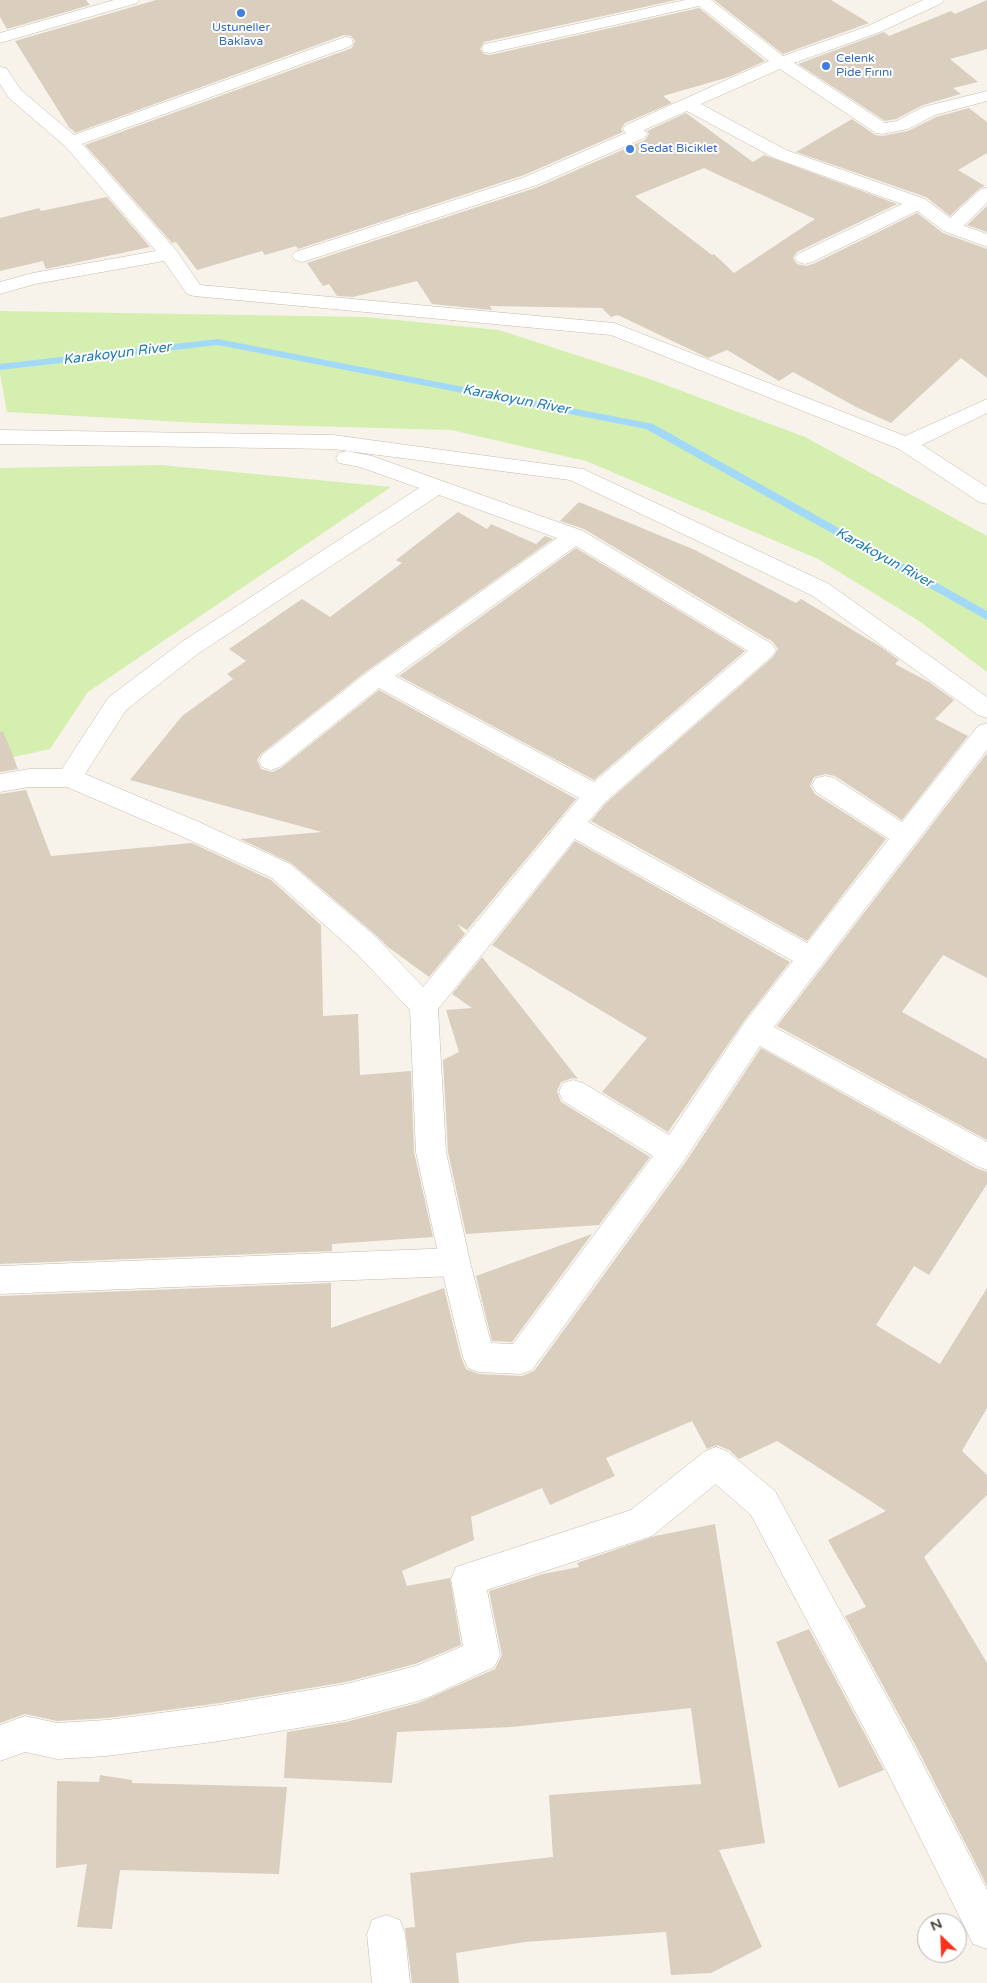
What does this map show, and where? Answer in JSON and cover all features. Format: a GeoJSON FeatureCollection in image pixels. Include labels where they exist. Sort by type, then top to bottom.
{"type":"FeatureCollection","features":[{"type":"Feature","properties":{"kind":"street"},"geometry":{"type":"LineString","coordinates":[[0,38],[108,3],[131,0]]}},
{"type":"Feature","properties":{"kind":"street"},"geometry":{"type":"LineString","coordinates":[[302,256],[531,181],[638,134],[632,129],[781,62],[874,29],[936,0]]}},
{"type":"Feature","properties":{"kind":"street"},"geometry":{"type":"LineString","coordinates":[[490,48],[702,1],[781,62],[882,129],[902,125],[929,111],[987,96]]}},
{"type":"Feature","properties":{"kind":"street"},"geometry":{"type":"LineString","coordinates":[[71,142],[345,42]]}},
{"type":"Feature","properties":{"kind":"street"},"geometry":{"type":"LineString","coordinates":[[0,72],[7,96],[71,142],[169,254],[194,290],[614,329],[906,444],[987,497]]}},
{"type":"Feature","properties":{"kind":"street"},"geometry":{"type":"LineString","coordinates":[[689,105],[780,154],[918,203],[951,227],[987,241]]}},
{"type":"Feature","properties":{"kind":"street"},"geometry":{"type":"LineString","coordinates":[[951,227],[987,193]]}},
{"type":"Feature","properties":{"kind":"street"},"geometry":{"type":"LineString","coordinates":[[806,258],[918,203]]}},
{"type":"Feature","properties":{"kind":"street"},"geometry":{"type":"LineString","coordinates":[[0,288],[33,279],[169,254]]}},
{"type":"Feature","properties":{"kind":"street"},"geometry":{"type":"LineString","coordinates":[[906,444],[987,406]]}},
{"type":"Feature","properties":{"kind":"street"},"geometry":{"type":"LineString","coordinates":[[0,437],[332,442],[574,474],[821,590],[987,709]]}},
{"type":"Feature","properties":{"kind":"street"},"geometry":{"type":"LineString","coordinates":[[256,441],[364,462],[575,536],[764,650],[596,796],[424,1006]]}},
{"type":"Feature","properties":{"kind":"street"},"geometry":{"type":"LineString","coordinates":[[69,778],[117,704],[191,647],[436,487]]}},
{"type":"Feature","properties":{"kind":"street"},"geometry":{"type":"LineString","coordinates":[[272,761],[377,677],[575,536]]}},
{"type":"Feature","properties":{"kind":"street"},"geometry":{"type":"LineString","coordinates":[[377,677],[596,796]]}},
{"type":"Feature","properties":{"kind":"street"},"geometry":{"type":"LineString","coordinates":[[0,783],[29,778],[69,778],[281,871],[366,945],[424,1006],[431,1152],[455,1262],[479,1357],[521,1360],[673,1153],[755,1030],[987,732]]}},
{"type":"Feature","properties":{"kind":"street"},"geometry":{"type":"LineString","coordinates":[[825,785],[906,837]]}},
{"type":"Feature","properties":{"kind":"street"},"geometry":{"type":"LineString","coordinates":[[572,824],[811,958]]}},
{"type":"Feature","properties":{"kind":"street"},"geometry":{"type":"LineString","coordinates":[[755,1030],[987,1157]]}},
{"type":"Feature","properties":{"kind":"street"},"geometry":{"type":"LineString","coordinates":[[573,1092],[673,1153]]}},
{"type":"Feature","properties":{"kind":"street"},"geometry":{"type":"LineString","coordinates":[[0,1280],[455,1262]]}},
{"type":"Feature","properties":{"kind":"street"},"geometry":{"type":"LineString","coordinates":[[0,1743],[25,1734],[57,1741],[107,1738],[220,1724],[346,1702],[418,1684],[482,1656],[468,1580],[640,1524],[716,1463],[763,1503],[903,1764],[987,1930]]}},
{"type":"Feature","properties":{"kind":"street"},"geometry":{"type":"LineString","coordinates":[[386,1934],[391,1983]]}},
{"type":"Feature","properties":{"kind":"green space"},"geometry":{"type":"Polygon","coordinates":[[[0,311],[366,317],[499,330],[647,378],[805,437],[987,536],[987,672],[919,621],[818,559],[586,461],[451,430],[201,423],[7,412],[0,374],[0,311]]]}},
{"type":"Feature","properties":{"kind":"green space"},"geometry":{"type":"Polygon","coordinates":[[[161,465],[391,487],[88,692],[50,749],[0,760],[0,468],[161,465]]]}},
{"type":"Feature","properties":{"kind":"building"},"geometry":{"type":"Polygon","coordinates":[[[0,0],[86,0],[90,5],[7,29],[0,17],[0,0]]]}},
{"type":"Feature","properties":{"kind":"building"},"geometry":{"type":"Polygon","coordinates":[[[156,0],[676,0],[484,42],[480,49],[484,54],[490,55],[699,8],[765,61],[729,77],[663,96],[672,103],[625,123],[621,129],[623,132],[524,175],[298,249],[296,246],[265,255],[262,251],[197,270],[176,242],[172,243],[85,145],[352,48],[355,41],[351,36],[344,35],[75,133],[70,129],[15,41],[156,0]]]}},
{"type":"Feature","properties":{"kind":"building"},"geometry":{"type":"Polygon","coordinates":[[[714,0],[831,0],[869,23],[783,54],[714,0]]]}},
{"type":"Feature","properties":{"kind":"building"},"geometry":{"type":"Polygon","coordinates":[[[987,0],[987,49],[950,59],[978,82],[953,88],[961,94],[923,105],[896,119],[885,121],[798,64],[884,32],[889,36],[951,11],[955,14],[987,0]]]}},
{"type":"Feature","properties":{"kind":"building"},"geometry":{"type":"Polygon","coordinates":[[[969,108],[987,122],[987,153],[958,170],[985,186],[980,188],[950,216],[926,197],[796,152],[852,119],[875,135],[882,136],[908,131],[936,117],[969,108]]]}},
{"type":"Feature","properties":{"kind":"building"},"geometry":{"type":"Polygon","coordinates":[[[686,113],[753,162],[764,155],[897,204],[797,252],[793,258],[797,264],[806,266],[813,264],[917,213],[943,233],[987,249],[987,378],[961,358],[891,423],[856,407],[793,372],[779,381],[727,350],[708,358],[618,315],[611,317],[602,308],[490,306],[492,310],[432,304],[417,281],[353,297],[337,296],[329,284],[323,286],[307,263],[538,187],[645,140],[649,134],[647,131],[686,113]],[[704,168],[635,196],[712,255],[714,254],[734,273],[815,219],[704,168]]]}},
{"type":"Feature","properties":{"kind":"building"},"geometry":{"type":"Polygon","coordinates":[[[107,197],[150,247],[46,269],[43,261],[0,271],[0,218],[39,208],[41,211],[107,197]]]}},
{"type":"Feature","properties":{"kind":"building"},"geometry":{"type":"Polygon","coordinates":[[[987,206],[987,232],[967,225],[987,206]]]}},
{"type":"Feature","properties":{"kind":"building"},"geometry":{"type":"Polygon","coordinates":[[[579,502],[695,550],[796,603],[801,599],[881,647],[899,660],[895,664],[929,682],[954,700],[935,719],[968,736],[902,820],[835,776],[825,774],[814,777],[810,786],[815,794],[886,839],[807,941],[591,821],[606,803],[773,657],[778,649],[773,642],[584,529],[560,521],[579,502]]]}},
{"type":"Feature","properties":{"kind":"building"},"geometry":{"type":"Polygon","coordinates":[[[458,512],[487,529],[491,524],[536,544],[545,536],[553,539],[368,670],[261,754],[257,760],[261,769],[272,772],[281,768],[379,690],[576,799],[467,930],[457,924],[465,934],[429,977],[388,947],[291,863],[240,839],[322,832],[130,780],[182,716],[233,679],[227,674],[246,661],[229,649],[302,599],[330,617],[402,563],[396,560],[458,512]]]}},
{"type":"Feature","properties":{"kind":"building"},"geometry":{"type":"Polygon","coordinates":[[[576,548],[745,651],[594,780],[399,676],[576,548]]]}},
{"type":"Feature","properties":{"kind":"building"},"geometry":{"type":"Polygon","coordinates":[[[3,731],[18,769],[0,772],[0,732],[3,731]]]}},
{"type":"Feature","properties":{"kind":"building"},"geometry":{"type":"Polygon","coordinates":[[[987,753],[987,978],[943,955],[902,1012],[987,1059],[987,1140],[777,1026],[987,753]]]}},
{"type":"Feature","properties":{"kind":"building"},"geometry":{"type":"Polygon","coordinates":[[[26,790],[51,856],[192,843],[271,880],[321,925],[323,1016],[358,1014],[360,1075],[411,1071],[414,1152],[433,1237],[332,1244],[332,1251],[0,1264],[0,794],[26,790]]]}},
{"type":"Feature","properties":{"kind":"building"},"geometry":{"type":"Polygon","coordinates":[[[575,841],[790,962],[744,1021],[668,1132],[602,1092],[647,1038],[492,945],[575,841]]]}},
{"type":"Feature","properties":{"kind":"building"},"geometry":{"type":"Polygon","coordinates":[[[482,957],[578,1079],[572,1078],[561,1082],[557,1091],[561,1102],[650,1157],[599,1225],[466,1234],[448,1152],[443,1060],[459,1052],[446,1010],[472,1008],[452,994],[482,957]]]}},
{"type":"Feature","properties":{"kind":"building"},"geometry":{"type":"Polygon","coordinates":[[[761,1048],[976,1168],[987,1172],[987,1184],[929,1275],[914,1266],[876,1325],[940,1364],[987,1288],[987,1408],[962,1451],[987,1475],[987,1495],[924,1557],[987,1663],[987,1886],[918,1750],[845,1616],[866,1607],[828,1540],[886,1511],[777,1441],[739,1459],[729,1450],[717,1445],[707,1449],[692,1421],[606,1458],[615,1476],[550,1505],[542,1488],[471,1517],[474,1540],[402,1571],[407,1586],[450,1578],[461,1645],[415,1664],[346,1682],[220,1703],[107,1718],[57,1721],[25,1714],[0,1723],[0,1296],[331,1283],[331,1328],[444,1288],[461,1357],[466,1369],[479,1374],[522,1376],[534,1371],[685,1163],[761,1048]]]}},
{"type":"Feature","properties":{"kind":"building"},"geometry":{"type":"Polygon","coordinates":[[[592,1234],[512,1342],[492,1341],[476,1276],[592,1234]]]}},
{"type":"Feature","properties":{"kind":"building"},"geometry":{"type":"Polygon","coordinates":[[[715,1524],[765,1843],[719,1850],[762,1947],[711,1973],[671,1975],[666,1932],[525,1942],[456,1953],[459,1983],[412,1983],[405,1928],[415,1927],[410,1873],[553,1857],[549,1795],[701,1784],[691,1708],[512,1727],[397,1732],[392,1783],[284,1778],[287,1732],[346,1722],[418,1703],[495,1669],[502,1655],[489,1591],[543,1574],[579,1567],[577,1563],[655,1536],[715,1524]]]}},
{"type":"Feature","properties":{"kind":"building"},"geometry":{"type":"Polygon","coordinates":[[[809,1629],[884,1770],[839,1788],[776,1642],[809,1629]]]}},
{"type":"Feature","properties":{"kind":"building"},"geometry":{"type":"Polygon","coordinates":[[[100,1775],[132,1780],[132,1783],[287,1787],[279,1874],[120,1870],[112,1929],[77,1927],[87,1864],[56,1868],[57,1781],[99,1782],[100,1775]]]}},
{"type":"Feature","properties":{"kind":"waterway","name":"Karakoyun River"},"geometry":{"type":"LineString","coordinates":[[0,367],[218,342],[649,426],[987,616]]}},
{"type":"Feature","properties":{"kind":"place","name":"Ustuneller Baklava"},"geometry":{"type":"Point","coordinates":[241,13]}},
{"type":"Feature","properties":{"kind":"place","name":"Celenk Pide Fırını"},"geometry":{"type":"Point","coordinates":[826,66]}},
{"type":"Feature","properties":{"kind":"place","name":"Sedat Biciklet"},"geometry":{"type":"Point","coordinates":[630,149]}}]}
